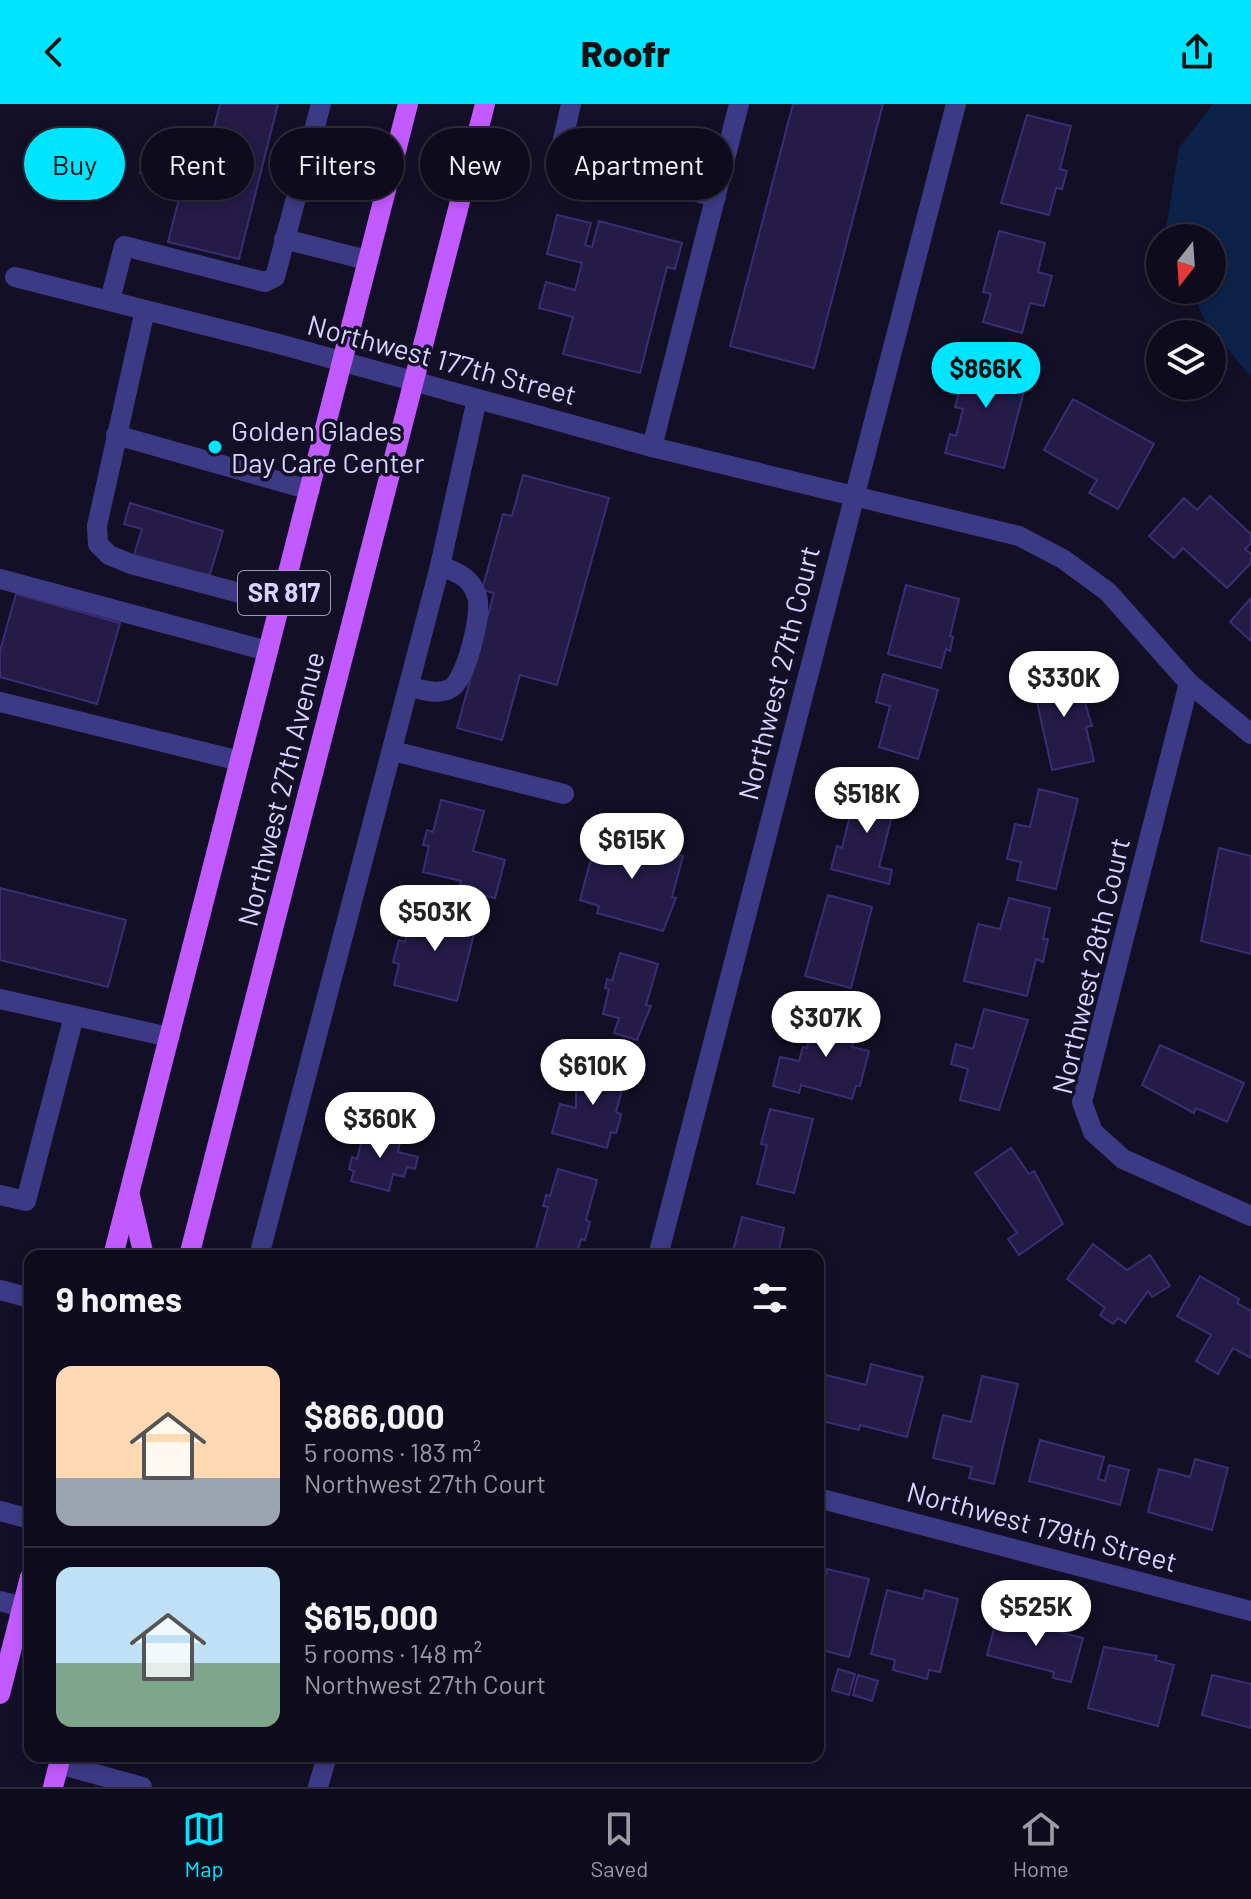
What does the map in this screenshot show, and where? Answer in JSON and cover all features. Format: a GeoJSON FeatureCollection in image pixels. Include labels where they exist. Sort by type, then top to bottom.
{"type":"FeatureCollection","features":[{"type":"Feature","properties":{"kind":"main road","name":"Northwest 27th Avenue"},"geometry":{"type":"LineString","coordinates":[[402,128],[408,104]]}},
{"type":"Feature","properties":{"kind":"main road","name":"Northwest 27th Avenue"},"geometry":{"type":"LineString","coordinates":[[191,1250],[485,104]]}},
{"type":"Feature","properties":{"kind":"main road","name":"Northwest 27th Avenue"},"geometry":{"type":"LineString","coordinates":[[115,1250],[383,200]]}},
{"type":"Feature","properties":{"kind":"main road"},"geometry":{"type":"LineString","coordinates":[[130,1192],[143,1250]]}},
{"type":"Feature","properties":{"kind":"main road"},"geometry":{"type":"LineString","coordinates":[[0,1694],[24,1600]]}},
{"type":"Feature","properties":{"kind":"main road"},"geometry":{"type":"LineString","coordinates":[[53,1787],[59,1762]]}},
{"type":"Feature","properties":{"kind":"street"},"geometry":{"type":"LineString","coordinates":[[315,128],[321,104]]}},
{"type":"Feature","properties":{"kind":"street"},"geometry":{"type":"LineString","coordinates":[[566,128],[571,104]]}},
{"type":"Feature","properties":{"kind":"street"},"geometry":{"type":"LineString","coordinates":[[733,128],[739,104]]}},
{"type":"Feature","properties":{"kind":"street","name":"Northwest 27th Court"},"geometry":{"type":"LineString","coordinates":[[660,1250],[956,104]]}},
{"type":"Feature","properties":{"kind":"street"},"geometry":{"type":"LineString","coordinates":[[110,300],[124,246],[265,282],[275,277],[295,200]]}},
{"type":"Feature","properties":{"kind":"street"},"geometry":{"type":"LineString","coordinates":[[652,447],[715,200]]}},
{"type":"Feature","properties":{"kind":"street"},"geometry":{"type":"LineString","coordinates":[[284,239],[367,260]]}},
{"type":"Feature","properties":{"kind":"street","name":"Northwest 177th Street"},"geometry":{"type":"LineString","coordinates":[[15,277],[343,361],[652,447],[1019,536],[1063,559],[1108,592],[1189,683],[1251,734]]}},
{"type":"Feature","properties":{"kind":"street"},"geometry":{"type":"LineString","coordinates":[[145,310],[97,526],[98,544],[109,555],[131,564],[281,604]]}},
{"type":"Feature","properties":{"kind":"street"},"geometry":{"type":"LineString","coordinates":[[261,1250],[393,751],[440,566],[477,399]]}},
{"type":"Feature","properties":{"kind":"street"},"geometry":{"type":"LineString","coordinates":[[116,435],[310,490]]}},
{"type":"Feature","properties":{"kind":"street"},"geometry":{"type":"LineString","coordinates":[[409,687],[441,692],[453,688],[462,678],[473,638],[479,612],[478,596],[468,580],[440,566]]}},
{"type":"Feature","properties":{"kind":"street"},"geometry":{"type":"LineString","coordinates":[[0,579],[268,651]]}},
{"type":"Feature","properties":{"kind":"street","name":"Northwest 28th Court"},"geometry":{"type":"LineString","coordinates":[[1189,683],[1082,1102],[1093,1132],[1123,1159],[1251,1216]]}},
{"type":"Feature","properties":{"kind":"street"},"geometry":{"type":"LineString","coordinates":[[0,702],[240,761]]}},
{"type":"Feature","properties":{"kind":"street"},"geometry":{"type":"LineString","coordinates":[[393,751],[564,794]]}},
{"type":"Feature","properties":{"kind":"street"},"geometry":{"type":"LineString","coordinates":[[0,999],[169,1037]]}},
{"type":"Feature","properties":{"kind":"street"},"geometry":{"type":"LineString","coordinates":[[0,1195],[26,1201],[74,1016]]}},
{"type":"Feature","properties":{"kind":"street"},"geometry":{"type":"LineString","coordinates":[[0,1290],[24,1296]]}},
{"type":"Feature","properties":{"kind":"street","name":"Northwest 179th Street"},"geometry":{"type":"LineString","coordinates":[[824,1500],[1251,1611]]}},
{"type":"Feature","properties":{"kind":"street"},"geometry":{"type":"LineString","coordinates":[[0,1511],[24,1517]]}},
{"type":"Feature","properties":{"kind":"street"},"geometry":{"type":"LineString","coordinates":[[0,1601],[22,1607]]}},
{"type":"Feature","properties":{"kind":"street"},"geometry":{"type":"LineString","coordinates":[[66,1762],[142,1787]]}},
{"type":"Feature","properties":{"kind":"street"},"geometry":{"type":"LineString","coordinates":[[318,1787],[325,1762]]}},
{"type":"Feature","properties":{"kind":"water"},"geometry":{"type":"Polygon","coordinates":[[[1213,104],[1251,104],[1251,377],[1226,347],[1226,320],[1205,320],[1197,304],[1226,304],[1226,224],[1167,224],[1179,148],[1213,104]]]}},
{"type":"Feature","properties":{"kind":"building"},"geometry":{"type":"Polygon","coordinates":[[[220,104],[278,104],[254,199],[254,128],[214,128],[220,104]]]}},
{"type":"Feature","properties":{"kind":"building"},"geometry":{"type":"Polygon","coordinates":[[[793,104],[883,104],[814,368],[730,346],[793,104]]]}},
{"type":"Feature","properties":{"kind":"building"},"geometry":{"type":"Polygon","coordinates":[[[1027,115],[1071,126],[1060,169],[1067,171],[1062,189],[1056,188],[1049,215],[1001,203],[1027,115]]]}},
{"type":"Feature","properties":{"kind":"building"},"geometry":{"type":"Polygon","coordinates":[[[179,200],[254,200],[239,259],[168,242],[179,200]]]}},
{"type":"Feature","properties":{"kind":"building"},"geometry":{"type":"Polygon","coordinates":[[[557,215],[591,223],[585,245],[592,247],[599,221],[682,243],[675,269],[667,267],[640,373],[563,354],[573,317],[539,308],[546,282],[575,290],[582,263],[547,254],[557,215]]]}},
{"type":"Feature","properties":{"kind":"building"},"geometry":{"type":"Polygon","coordinates":[[[999,231],[1045,243],[1038,272],[1052,276],[1044,306],[1030,303],[1022,333],[983,322],[991,294],[983,292],[999,231]]]}},
{"type":"Feature","properties":{"kind":"building"},"geometry":{"type":"Polygon","coordinates":[[[972,346],[1013,357],[1005,386],[1024,391],[1004,468],[945,453],[950,434],[956,436],[963,409],[955,407],[972,346]]]}},
{"type":"Feature","properties":{"kind":"building"},"geometry":{"type":"Polygon","coordinates":[[[1073,399],[1154,444],[1118,509],[1089,493],[1097,480],[1044,450],[1073,399]]]}},
{"type":"Feature","properties":{"kind":"building"},"geometry":{"type":"Polygon","coordinates":[[[523,475],[609,498],[557,685],[520,675],[502,740],[457,728],[494,593],[482,590],[503,514],[512,516],[523,475]]]}},
{"type":"Feature","properties":{"kind":"building"},"geometry":{"type":"Polygon","coordinates":[[[1210,496],[1251,534],[1251,543],[1245,549],[1251,554],[1251,563],[1227,588],[1183,548],[1174,558],[1149,536],[1184,498],[1197,510],[1210,496]]]}},
{"type":"Feature","properties":{"kind":"building"},"geometry":{"type":"Polygon","coordinates":[[[130,503],[223,531],[207,584],[132,561],[142,529],[124,524],[130,503]]]}},
{"type":"Feature","properties":{"kind":"building"},"geometry":{"type":"Polygon","coordinates":[[[906,585],[959,599],[950,636],[953,637],[950,651],[946,649],[941,668],[888,654],[906,585]]]}},
{"type":"Feature","properties":{"kind":"building"},"geometry":{"type":"Polygon","coordinates":[[[16,594],[120,623],[97,704],[0,677],[0,651],[16,594]]]}},
{"type":"Feature","properties":{"kind":"building"},"geometry":{"type":"Polygon","coordinates":[[[1251,598],[1251,641],[1230,622],[1251,598]]]}},
{"type":"Feature","properties":{"kind":"building"},"geometry":{"type":"Polygon","coordinates":[[[1075,669],[1092,726],[1086,727],[1094,761],[1052,770],[1032,679],[1075,669]]]}},
{"type":"Feature","properties":{"kind":"building"},"geometry":{"type":"Polygon","coordinates":[[[883,674],[938,690],[918,759],[879,747],[890,706],[876,702],[883,674]]]}},
{"type":"Feature","properties":{"kind":"building"},"geometry":{"type":"Polygon","coordinates":[[[858,783],[898,793],[879,867],[892,870],[889,884],[831,869],[837,846],[842,848],[858,783]]]}},
{"type":"Feature","properties":{"kind":"building"},"geometry":{"type":"Polygon","coordinates":[[[1039,789],[1078,799],[1056,889],[1017,880],[1021,862],[1007,859],[1015,824],[1030,827],[1039,789]]]}},
{"type":"Feature","properties":{"kind":"building"},"geometry":{"type":"Polygon","coordinates":[[[441,800],[484,811],[473,851],[505,860],[495,898],[459,889],[461,881],[423,872],[429,846],[423,845],[427,830],[433,832],[441,800]]]}},
{"type":"Feature","properties":{"kind":"building"},"geometry":{"type":"Polygon","coordinates":[[[598,832],[683,856],[672,897],[676,898],[663,931],[597,913],[599,906],[580,900],[598,832]]]}},
{"type":"Feature","properties":{"kind":"building"},"geometry":{"type":"Polygon","coordinates":[[[1219,848],[1251,856],[1251,954],[1201,941],[1219,848]]]}},
{"type":"Feature","properties":{"kind":"building"},"geometry":{"type":"Polygon","coordinates":[[[0,888],[126,920],[108,987],[0,960],[0,888]]]}},
{"type":"Feature","properties":{"kind":"building"},"geometry":{"type":"Polygon","coordinates":[[[828,895],[872,907],[851,988],[805,976],[828,895]]]}},
{"type":"Feature","properties":{"kind":"building"},"geometry":{"type":"Polygon","coordinates":[[[1009,898],[1050,908],[1043,939],[1048,939],[1043,962],[1036,959],[1027,996],[964,981],[978,924],[1000,929],[1009,898]]]}},
{"type":"Feature","properties":{"kind":"building"},"geometry":{"type":"Polygon","coordinates":[[[414,906],[477,922],[457,1001],[394,985],[399,964],[393,962],[399,940],[405,942],[414,906]]]}},
{"type":"Feature","properties":{"kind":"building"},"geometry":{"type":"Polygon","coordinates":[[[620,953],[658,964],[646,1005],[651,1006],[637,1040],[614,1033],[619,1018],[603,1014],[609,989],[605,988],[607,979],[612,981],[620,953]]]}},
{"type":"Feature","properties":{"kind":"building"},"geometry":{"type":"Polygon","coordinates":[[[984,1009],[1028,1020],[999,1110],[960,1100],[968,1069],[951,1064],[956,1044],[973,1049],[984,1009]]]}},
{"type":"Feature","properties":{"kind":"building"},"geometry":{"type":"Polygon","coordinates":[[[817,1010],[859,1021],[852,1047],[869,1051],[860,1086],[856,1086],[852,1099],[801,1085],[799,1093],[773,1086],[780,1057],[799,1061],[803,1047],[807,1048],[817,1010]]]}},
{"type":"Feature","properties":{"kind":"building"},"geometry":{"type":"Polygon","coordinates":[[[1160,1045],[1244,1083],[1227,1122],[1196,1108],[1194,1113],[1142,1085],[1160,1045]]]}},
{"type":"Feature","properties":{"kind":"building"},"geometry":{"type":"Polygon","coordinates":[[[588,1061],[627,1072],[616,1112],[621,1114],[619,1123],[616,1133],[611,1132],[607,1148],[552,1133],[560,1104],[576,1108],[576,1086],[581,1088],[588,1061]]]}},
{"type":"Feature","properties":{"kind":"building"},"geometry":{"type":"Polygon","coordinates":[[[770,1109],[813,1119],[794,1193],[757,1184],[767,1145],[761,1144],[770,1109]]]}},
{"type":"Feature","properties":{"kind":"building"},"geometry":{"type":"Polygon","coordinates":[[[365,1128],[401,1138],[398,1152],[418,1157],[415,1169],[407,1167],[404,1177],[393,1174],[389,1191],[351,1181],[354,1171],[349,1169],[352,1157],[357,1159],[365,1128]]]}},
{"type":"Feature","properties":{"kind":"building"},"geometry":{"type":"Polygon","coordinates":[[[1011,1148],[1029,1174],[1034,1171],[1063,1224],[1019,1255],[1008,1239],[1017,1233],[975,1173],[1011,1148]]]}},
{"type":"Feature","properties":{"kind":"building"},"geometry":{"type":"Polygon","coordinates":[[[558,1169],[597,1180],[586,1220],[590,1222],[585,1240],[581,1239],[578,1250],[536,1250],[548,1207],[543,1206],[546,1195],[550,1196],[558,1169]]]}},
{"type":"Feature","properties":{"kind":"building"},"geometry":{"type":"Polygon","coordinates":[[[742,1217],[784,1228],[779,1250],[733,1250],[742,1217]]]}},
{"type":"Feature","properties":{"kind":"building"},"geometry":{"type":"Polygon","coordinates":[[[1093,1244],[1127,1270],[1150,1255],[1170,1286],[1152,1297],[1148,1291],[1125,1323],[1118,1318],[1113,1324],[1100,1315],[1105,1308],[1067,1279],[1093,1244]]]}},
{"type":"Feature","properties":{"kind":"building"},"geometry":{"type":"Polygon","coordinates":[[[1200,1276],[1239,1299],[1237,1303],[1251,1311],[1251,1358],[1233,1348],[1218,1374],[1196,1361],[1211,1335],[1177,1316],[1200,1276]]]}},
{"type":"Feature","properties":{"kind":"building"},"geometry":{"type":"Polygon","coordinates":[[[871,1364],[923,1377],[907,1437],[860,1425],[859,1430],[824,1421],[826,1375],[866,1385],[871,1364]]]}},
{"type":"Feature","properties":{"kind":"building"},"geometry":{"type":"Polygon","coordinates":[[[982,1376],[1018,1384],[994,1484],[969,1478],[972,1467],[933,1458],[943,1415],[971,1422],[982,1376]]]}},
{"type":"Feature","properties":{"kind":"building"},"geometry":{"type":"Polygon","coordinates":[[[1040,1440],[1104,1457],[1098,1479],[1105,1481],[1109,1465],[1129,1470],[1120,1505],[1029,1481],[1040,1440]]]}},
{"type":"Feature","properties":{"kind":"building"},"geometry":{"type":"Polygon","coordinates":[[[1195,1459],[1228,1468],[1212,1530],[1148,1512],[1159,1469],[1190,1477],[1195,1459]]]}},
{"type":"Feature","properties":{"kind":"building"},"geometry":{"type":"Polygon","coordinates":[[[827,1569],[869,1579],[849,1657],[824,1651],[827,1569]]]}},
{"type":"Feature","properties":{"kind":"building"},"geometry":{"type":"Polygon","coordinates":[[[887,1590],[923,1599],[925,1590],[958,1599],[940,1672],[929,1670],[927,1679],[893,1670],[895,1660],[871,1654],[887,1590]]]}},
{"type":"Feature","properties":{"kind":"building"},"geometry":{"type":"Polygon","coordinates":[[[997,1617],[1083,1638],[1071,1682],[1053,1678],[1054,1672],[987,1655],[997,1617]]]}},
{"type":"Feature","properties":{"kind":"building"},"geometry":{"type":"Polygon","coordinates":[[[1104,1647],[1157,1656],[1155,1660],[1174,1665],[1158,1726],[1088,1708],[1104,1647]]]}},
{"type":"Feature","properties":{"kind":"building"},"geometry":{"type":"Polygon","coordinates":[[[838,1669],[855,1674],[849,1695],[832,1690],[838,1669]]]}},
{"type":"Feature","properties":{"kind":"building"},"geometry":{"type":"Polygon","coordinates":[[[858,1675],[878,1681],[872,1701],[853,1695],[858,1675]]]}},
{"type":"Feature","properties":{"kind":"building"},"geometry":{"type":"Polygon","coordinates":[[[1212,1675],[1251,1684],[1251,1728],[1202,1715],[1212,1675]]]}},
{"type":"Feature","properties":{"kind":"place","name":"Golden Glades Day Care Center"},"geometry":{"type":"Point","coordinates":[215,447]}}]}
